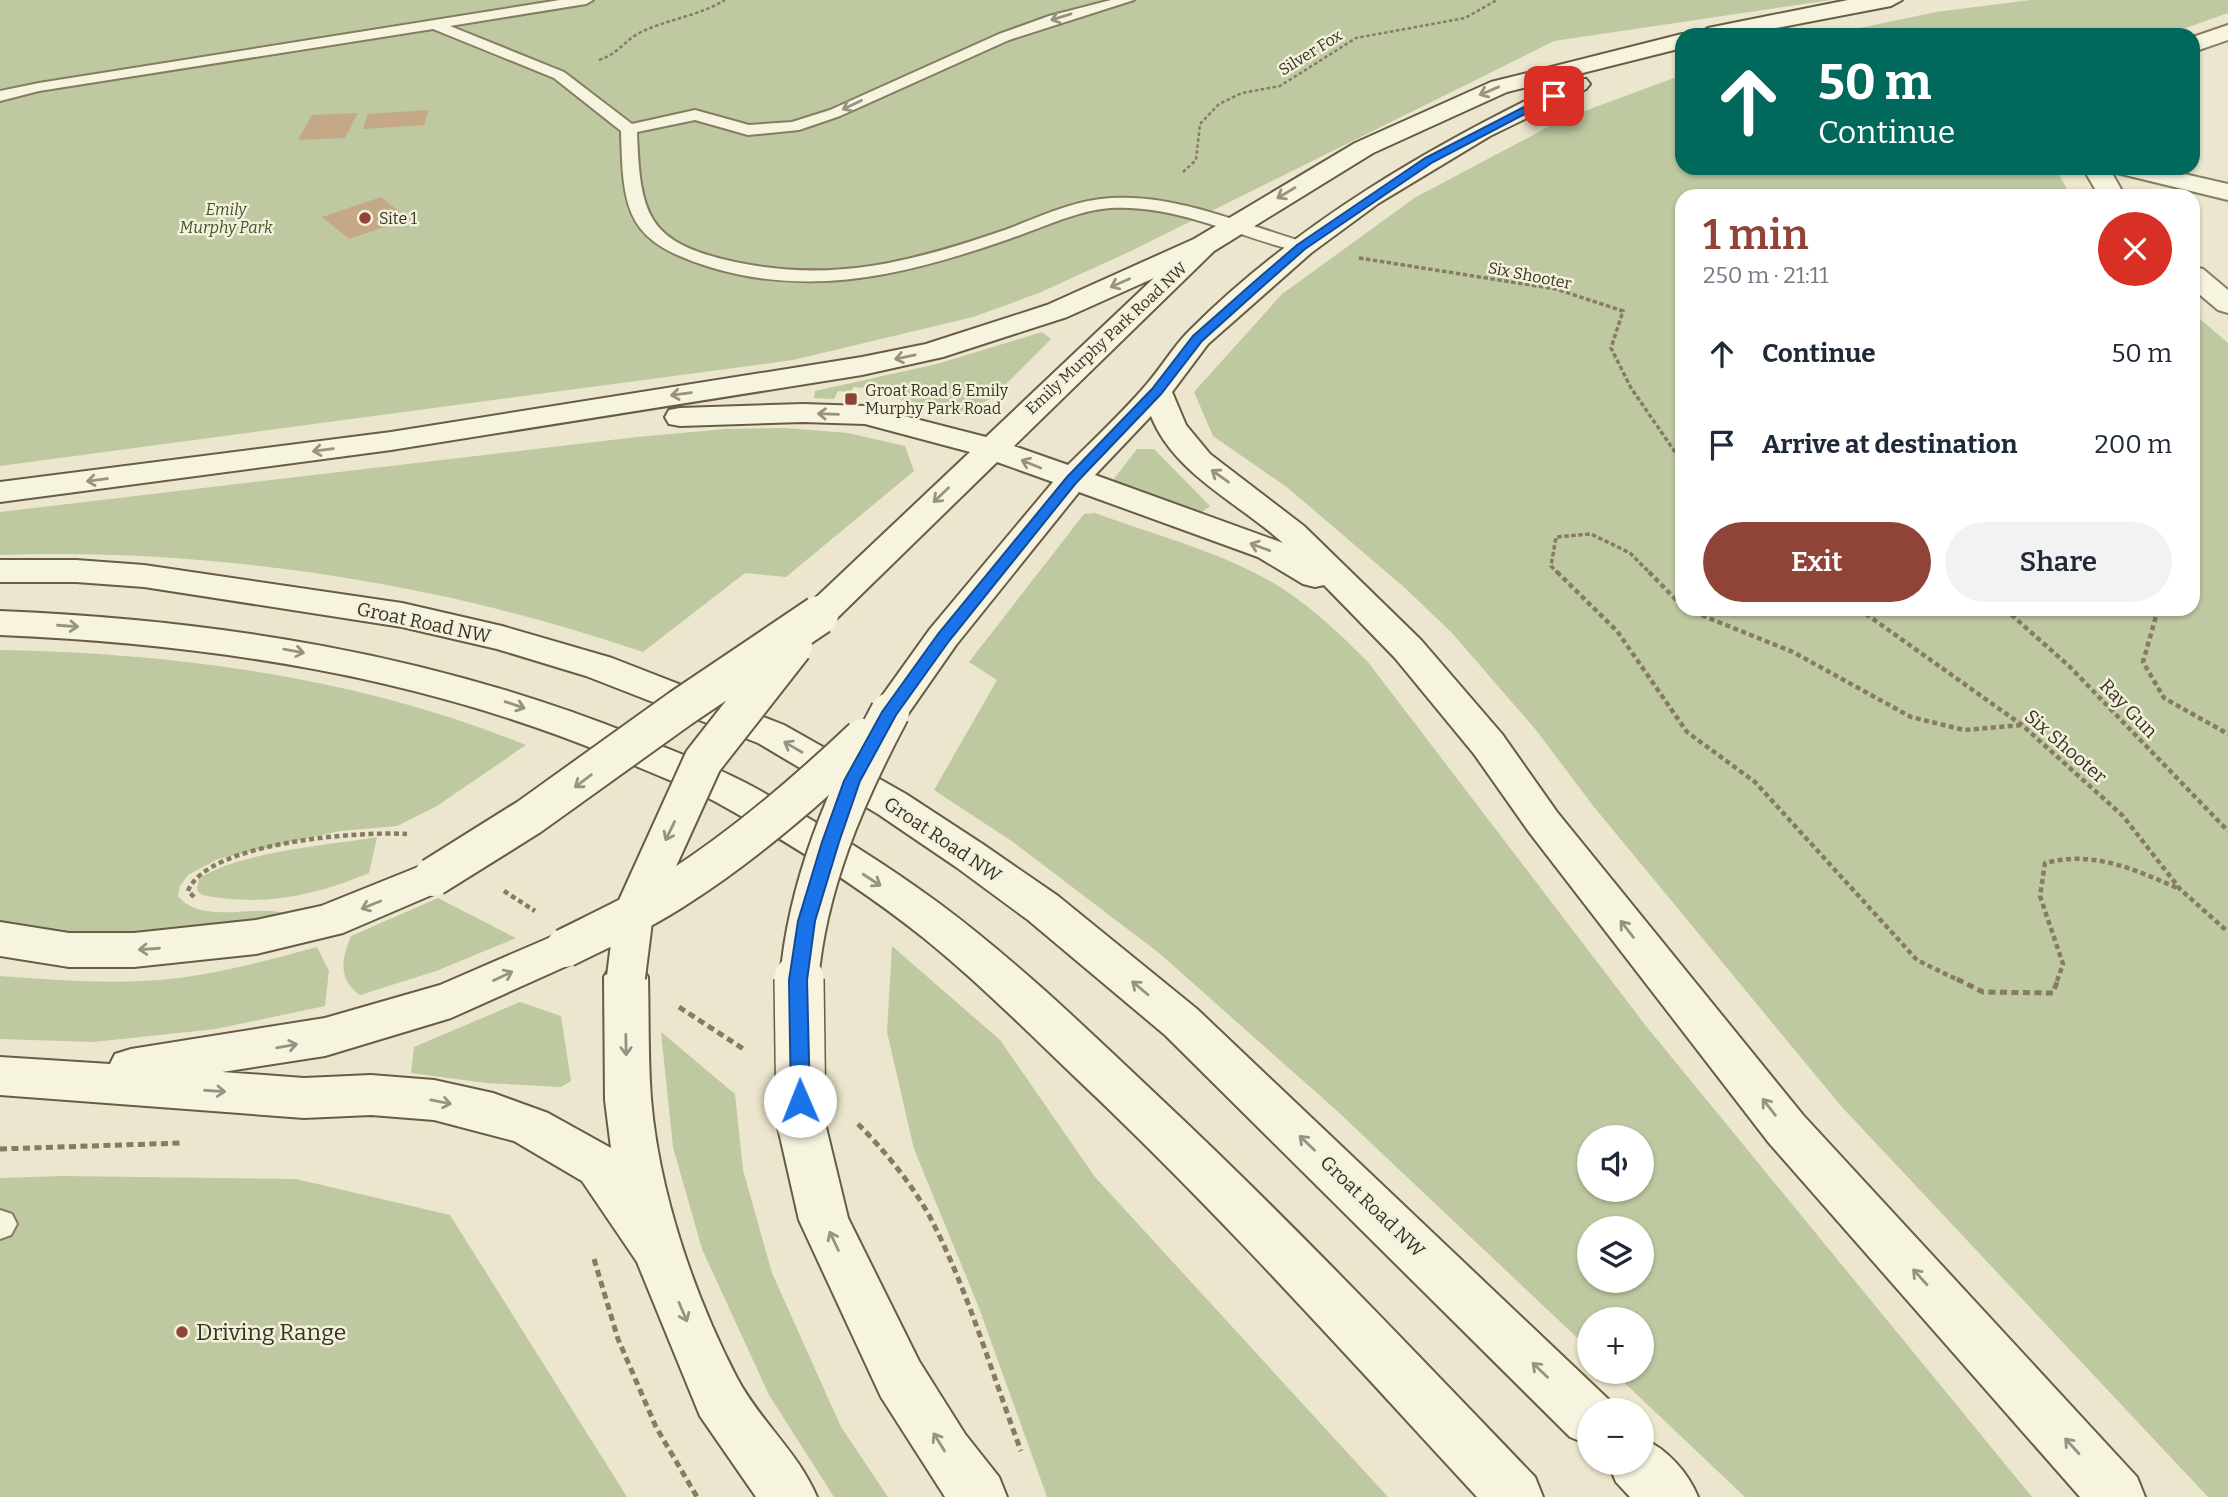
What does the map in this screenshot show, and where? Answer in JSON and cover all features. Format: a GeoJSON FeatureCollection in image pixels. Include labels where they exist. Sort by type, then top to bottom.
{"type":"FeatureCollection","features":[{"type":"Feature","properties":{"kind":"street"},"geometry":{"type":"LineString","coordinates":[[1745,28],[1891,0]]}},
{"type":"Feature","properties":{"kind":"street"},"geometry":{"type":"LineString","coordinates":[[2200,42],[2228,32]]}},
{"type":"Feature","properties":{"kind":"street","name":"Emily Murphy Park Road NW"},"geometry":{"type":"LineString","coordinates":[[789,1497],[719,1398],[657,1249],[636,1155],[628,1100],[626,977],[634,913],[703,761],[829,605],[1204,245],[1364,148],[1499,87],[1675,43]]}},
{"type":"Feature","properties":{"kind":"street","name":"Emily Murphy Park Road NW"},"geometry":{"type":"LineString","coordinates":[[0,1074],[88,1072],[160,1066],[313,1040],[451,1000],[565,948],[634,913],[691,879],[788,808],[890,712],[943,637],[1072,480],[1157,392],[1198,338],[1301,247],[1429,160],[1481,131],[1650,50]]}},
{"type":"Feature","properties":{"kind":"street"},"geometry":{"type":"LineString","coordinates":[[2156,175],[2228,192]]}},
{"type":"Feature","properties":{"kind":"street"},"geometry":{"type":"LineString","coordinates":[[0,492],[391,441],[849,369],[933,351],[1057,311],[1204,245]]}},
{"type":"Feature","properties":{"kind":"street"},"geometry":{"type":"LineString","coordinates":[[2200,281],[2228,304]]}},
{"type":"Feature","properties":{"kind":"street"},"geometry":{"type":"LineString","coordinates":[[1157,392],[1171,427],[1199,461],[1292,533],[1408,649],[1488,744],[1544,822],[1786,1129],[2118,1497]]}},
{"type":"Feature","properties":{"kind":"street"},"geometry":{"type":"LineString","coordinates":[[391,441],[622,420],[803,414],[865,415],[935,431],[990,448],[1270,550],[1362,603]]}},
{"type":"Feature","properties":{"kind":"street","name":"Groat Road NW"},"geometry":{"type":"LineString","coordinates":[[0,571],[76,571],[144,576],[402,615],[502,638],[599,667],[771,734],[892,804],[1033,900],[1181,1022],[1577,1406]]}},
{"type":"Feature","properties":{"kind":"street"},"geometry":{"type":"LineString","coordinates":[[0,939],[69,950],[108,950],[244,939],[328,922],[433,877],[492,844],[829,605]]}},
{"type":"Feature","properties":{"kind":"street"},"geometry":{"type":"LineString","coordinates":[[0,623],[146,631],[340,658],[486,696],[594,732],[729,792],[926,917],[1003,983],[1115,1084],[1289,1257],[1515,1497]]}},
{"type":"Feature","properties":{"kind":"street"},"geometry":{"type":"LineString","coordinates":[[890,712],[852,781],[807,921],[798,980],[801,1123],[824,1220],[900,1379],[946,1453],[979,1497]]}},
{"type":"Feature","properties":{"kind":"street"},"geometry":{"type":"LineString","coordinates":[[0,1074],[304,1098],[371,1095],[434,1100],[494,1113],[531,1127],[599,1166],[657,1249]]}},
{"type":"Feature","properties":{"kind":"street"},"geometry":{"type":"LineString","coordinates":[[1647,1475],[1670,1497]]}},
{"type":"Feature","properties":{"kind":"lane"},"geometry":{"type":"LineString","coordinates":[[0,96],[586,0]]}},
{"type":"Feature","properties":{"kind":"lane"},"geometry":{"type":"LineString","coordinates":[[434,24],[559,75],[629,129],[695,116],[748,130],[794,127],[835,113],[1004,37],[1054,19],[1128,0]]}},
{"type":"Feature","properties":{"kind":"lane"},"geometry":{"type":"LineString","coordinates":[[629,129],[631,193],[644,227],[684,255],[749,272],[810,280],[885,273],[1011,233],[1081,206],[1114,202],[1148,204],[1301,247]]}},
{"type":"Feature","properties":{"kind":"path"},"geometry":{"type":"LineString","coordinates":[[559,75],[612,56],[639,33],[710,9],[725,0]]}},
{"type":"Feature","properties":{"kind":"path","name":"Silver Fox"},"geometry":{"type":"LineString","coordinates":[[1148,204],[1196,160],[1200,124],[1219,104],[1242,93],[1280,86],[1356,38],[1465,18],[1497,0]]}},
{"type":"Feature","properties":{"kind":"path","name":"Six Shooter"},"geometry":{"type":"LineString","coordinates":[[1301,247],[1556,289],[1623,311],[1611,348],[1631,388],[1675,452]]}},
{"type":"Feature","properties":{"kind":"path"},"geometry":{"type":"LineString","coordinates":[[1675,599],[1630,553],[1591,534],[1556,537],[1551,566],[1617,631],[1687,732],[1755,782],[1917,960],[1983,992],[2053,993],[2063,964],[2040,896],[2045,863],[2067,855],[2097,857],[2180,889]]}},
{"type":"Feature","properties":{"kind":"path"},"geometry":{"type":"LineString","coordinates":[[1703,616],[1793,652],[1911,717],[1964,730],[2022,725]]}},
{"type":"Feature","properties":{"kind":"path","name":"Six Shooter"},"geometry":{"type":"LineString","coordinates":[[1869,616],[2022,725],[2123,816],[2180,889],[2228,932]]}},
{"type":"Feature","properties":{"kind":"path","name":"Ray Gun"},"geometry":{"type":"LineString","coordinates":[[2014,616],[2070,667],[2228,831]]}},
{"type":"Feature","properties":{"kind":"path","name":"Ray Gun"},"geometry":{"type":"LineString","coordinates":[[2156,616],[2143,662],[2164,698],[2228,734]]}},
{"type":"Feature","properties":{"kind":"path"},"geometry":{"type":"LineString","coordinates":[[198,901],[188,891],[194,878],[222,860],[365,832],[416,836]]}},
{"type":"Feature","properties":{"kind":"path"},"geometry":{"type":"LineString","coordinates":[[864,1129],[929,1215],[957,1281],[1023,1457]]}},
{"type":"Feature","properties":{"kind":"path"},"geometry":{"type":"LineString","coordinates":[[0,1149],[195,1142]]}},
{"type":"Feature","properties":{"kind":"path"},"geometry":{"type":"LineString","coordinates":[[590,1245],[618,1339],[656,1427],[697,1497]]}},
{"type":"Feature","properties":{"kind":"green space","name":"Emily Murphy Park"},"geometry":{"type":"Polygon","coordinates":[[[0,0],[1831,0],[1554,41],[1131,251],[1039,293],[973,317],[793,360],[0,466],[0,0]]]}},
{"type":"Feature","properties":{"kind":"green space"},"geometry":{"type":"Polygon","coordinates":[[[2030,0],[2228,0],[2228,13],[2186,28],[1859,28],[1936,12],[2030,0]]]}},
{"type":"Feature","properties":{"kind":"green space"},"geometry":{"type":"Polygon","coordinates":[[[1675,78],[1675,175],[2059,175],[2067,189],[1675,189],[1675,616],[2200,616],[2200,319],[2228,343],[2228,1497],[2208,1497],[1841,1106],[1594,807],[1536,730],[1452,633],[1405,588],[1288,488],[1213,436],[1194,392],[1282,294],[1416,197],[1563,119],[1675,78]]]}},
{"type":"Feature","properties":{"kind":"green space"},"geometry":{"type":"Polygon","coordinates":[[[1042,332],[1051,339],[992,398],[963,413],[886,396],[889,390],[854,387],[850,392],[838,391],[834,399],[814,398],[815,391],[937,364],[1042,332]]]}},
{"type":"Feature","properties":{"kind":"green space"},"geometry":{"type":"Polygon","coordinates":[[[786,428],[848,433],[905,446],[914,471],[786,577],[745,573],[643,652],[566,627],[487,606],[326,575],[162,557],[0,555],[0,512],[637,437],[725,429],[786,428]]]}},
{"type":"Feature","properties":{"kind":"green space"},"geometry":{"type":"Polygon","coordinates":[[[1137,449],[1154,449],[1210,506],[1198,515],[1109,485],[1137,449]]]}},
{"type":"Feature","properties":{"kind":"green space"},"geometry":{"type":"Polygon","coordinates":[[[1095,513],[1239,565],[1306,605],[1368,662],[1646,1026],[2032,1497],[1745,1497],[1654,1411],[1654,1398],[1640,1398],[1626,1384],[1654,1384],[1654,1307],[1577,1307],[1577,1338],[1335,1109],[1159,953],[1013,842],[934,790],[997,680],[969,662],[1084,514],[1095,513]]]}},
{"type":"Feature","properties":{"kind":"green space"},"geometry":{"type":"Polygon","coordinates":[[[0,650],[67,652],[201,664],[334,686],[399,702],[526,745],[437,806],[397,826],[340,831],[218,859],[188,875],[180,886],[178,896],[201,910],[275,911],[288,914],[207,930],[130,937],[0,928],[0,650]]]}},
{"type":"Feature","properties":{"kind":"green space"},"geometry":{"type":"Polygon","coordinates":[[[377,837],[369,873],[328,888],[287,897],[246,900],[202,895],[197,890],[199,879],[236,862],[285,851],[377,837]]]}},
{"type":"Feature","properties":{"kind":"green space"},"geometry":{"type":"Polygon","coordinates":[[[438,898],[516,938],[436,971],[360,995],[353,989],[344,968],[345,952],[351,936],[438,898]]]}},
{"type":"Feature","properties":{"kind":"green space"},"geometry":{"type":"Polygon","coordinates":[[[892,946],[1000,1040],[1095,1177],[1388,1497],[1047,1497],[979,1308],[914,1149],[887,1032],[892,946]]]}},
{"type":"Feature","properties":{"kind":"green space"},"geometry":{"type":"Polygon","coordinates":[[[317,947],[329,971],[325,1006],[216,1029],[93,1042],[0,1039],[0,976],[100,982],[160,980],[220,971],[317,947]]]}},
{"type":"Feature","properties":{"kind":"green space"},"geometry":{"type":"Polygon","coordinates":[[[520,1002],[561,1016],[571,1081],[561,1087],[486,1083],[411,1073],[414,1047],[520,1002]]]}},
{"type":"Feature","properties":{"kind":"green space"},"geometry":{"type":"Polygon","coordinates":[[[661,1032],[735,1094],[743,1170],[772,1273],[841,1427],[888,1497],[834,1497],[769,1395],[702,1249],[673,1147],[661,1032]]]}},
{"type":"Feature","properties":{"kind":"green space"},"geometry":{"type":"Polygon","coordinates":[[[62,1176],[296,1179],[450,1215],[627,1497],[0,1497],[0,1178],[62,1176]]]}},
{"type":"Feature","properties":{"kind":"building"},"geometry":{"type":"Polygon","coordinates":[[[429,110],[424,125],[363,129],[368,114],[429,110]]]}},
{"type":"Feature","properties":{"kind":"building"},"geometry":{"type":"Polygon","coordinates":[[[358,113],[345,138],[298,140],[312,115],[358,113]]]}},
{"type":"Feature","properties":{"kind":"building","name":"Site 1"},"geometry":{"type":"Polygon","coordinates":[[[381,197],[408,219],[349,239],[322,217],[381,197]]]}},
{"type":"Feature","properties":{"kind":"place","name":"Site 1"},"geometry":{"type":"Point","coordinates":[365,218]}},
{"type":"Feature","properties":{"kind":"place","name":"Groat Road & Emily Murphy Park Road"},"geometry":{"type":"Point","coordinates":[851,399]}},
{"type":"Feature","properties":{"kind":"place","name":"Driving Range"},"geometry":{"type":"Point","coordinates":[182,1332]}},
{"type":"Feature","properties":{"kind":"route"},"geometry":{"type":"LineString","coordinates":[[800,1101],[798,980],[807,921],[830,842],[852,781],[890,712],[943,637],[1072,480],[1157,392],[1198,338],[1301,247],[1370,198],[1481,131],[1554,96]]}}]}
